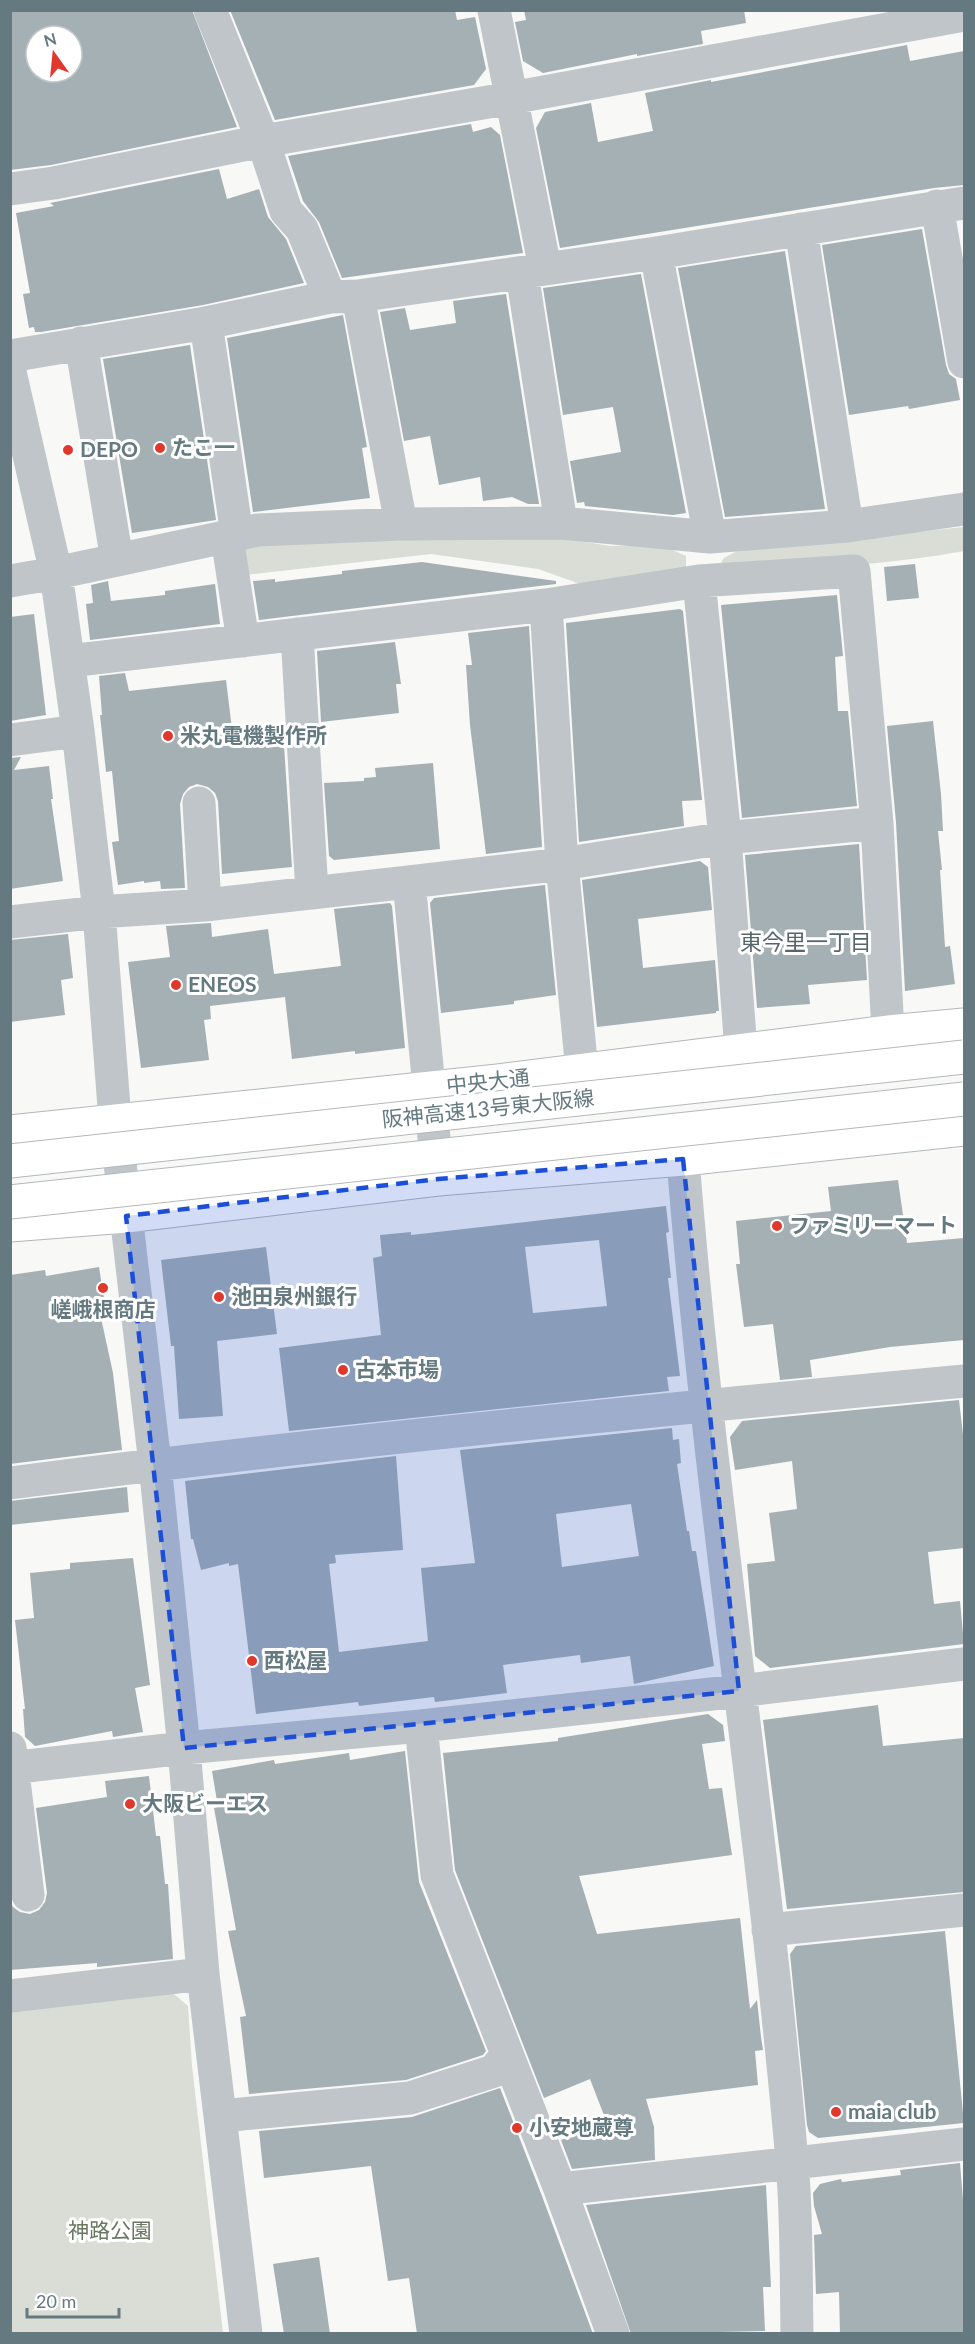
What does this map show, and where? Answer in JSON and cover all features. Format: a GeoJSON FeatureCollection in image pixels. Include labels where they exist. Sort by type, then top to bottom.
{"type":"FeatureCollection","features":[{"type":"Feature","properties":{"kind":"main road","name":"中央大通"},"geometry":{"type":"LineString","coordinates":[[10,1132],[582,1071],[888,1032],[964,1025]]}},
{"type":"Feature","properties":{"kind":"main road","name":"阪神高速13号東大阪線"},"geometry":{"type":"LineString","coordinates":[[10,1161],[964,1057]]}},
{"type":"Feature","properties":{"kind":"main road","name":"阪神高速13号東大阪線"},"geometry":{"type":"LineString","coordinates":[[10,1202],[964,1099]]}},
{"type":"Feature","properties":{"kind":"main road"},"geometry":{"type":"LineString","coordinates":[[10,1225],[126,1216],[438,1179],[683,1159],[964,1129]]}},
{"type":"Feature","properties":{"kind":"street"},"geometry":{"type":"LineString","coordinates":[[210,10],[263,141],[286,211],[302,230],[344,296],[401,524]]}},
{"type":"Feature","properties":{"kind":"street"},"geometry":{"type":"LineString","coordinates":[[494,10],[511,98],[561,523]]}},
{"type":"Feature","properties":{"kind":"street"},"geometry":{"type":"LineString","coordinates":[[10,189],[54,183],[263,141],[964,15]]}},
{"type":"Feature","properties":{"kind":"street"},"geometry":{"type":"LineString","coordinates":[[10,356],[344,296],[656,253],[951,204],[964,362]]}},
{"type":"Feature","properties":{"kind":"street"},"geometry":{"type":"LineString","coordinates":[[801,229],[847,526]]}},
{"type":"Feature","properties":{"kind":"street"},"geometry":{"type":"LineString","coordinates":[[656,253],[710,537]]}},
{"type":"Feature","properties":{"kind":"street"},"geometry":{"type":"LineString","coordinates":[[206,322],[243,641]]}},
{"type":"Feature","properties":{"kind":"street"},"geometry":{"type":"LineString","coordinates":[[81,343],[117,560]]}},
{"type":"Feature","properties":{"kind":"street"},"geometry":{"type":"LineString","coordinates":[[10,372],[56,573],[78,731],[99,912],[115,1120],[155,1464],[184,1748],[203,1974],[246,2334]]}},
{"type":"Feature","properties":{"kind":"street"},"geometry":{"type":"LineString","coordinates":[[10,580],[56,573],[258,530],[401,524],[561,523],[710,537],[847,526],[964,509]]}},
{"type":"Feature","properties":{"kind":"street"},"geometry":{"type":"LineString","coordinates":[[69,661],[546,605],[699,581],[854,571],[876,823],[888,1032]]}},
{"type":"Feature","properties":{"kind":"street"},"geometry":{"type":"LineString","coordinates":[[699,581],[725,838],[741,1050]]}},
{"type":"Feature","properties":{"kind":"street"},"geometry":{"type":"LineString","coordinates":[[546,605],[562,864],[582,1071]]}},
{"type":"Feature","properties":{"kind":"street"},"geometry":{"type":"LineString","coordinates":[[297,634],[312,893]]}},
{"type":"Feature","properties":{"kind":"street"},"geometry":{"type":"LineString","coordinates":[[10,740],[78,731]]}},
{"type":"Feature","properties":{"kind":"street"},"geometry":{"type":"LineString","coordinates":[[199,803],[205,905]]}},
{"type":"Feature","properties":{"kind":"street"},"geometry":{"type":"LineString","coordinates":[[10,922],[99,912],[205,905],[409,882],[562,864],[725,838],[876,823]]}},
{"type":"Feature","properties":{"kind":"street"},"geometry":{"type":"LineString","coordinates":[[409,882],[438,1179]]}},
{"type":"Feature","properties":{"kind":"street"},"geometry":{"type":"LineString","coordinates":[[683,1159],[708,1405],[793,2164],[798,2334]]}},
{"type":"Feature","properties":{"kind":"street"},"geometry":{"type":"LineString","coordinates":[[10,1483],[155,1464],[708,1405],[964,1381]]}},
{"type":"Feature","properties":{"kind":"street"},"geometry":{"type":"LineString","coordinates":[[28,1895],[11,1761],[420,1726],[964,1664]]}},
{"type":"Feature","properties":{"kind":"street"},"geometry":{"type":"LineString","coordinates":[[420,1726],[437,1875],[560,2189],[612,2334]]}},
{"type":"Feature","properties":{"kind":"street"},"geometry":{"type":"LineString","coordinates":[[768,1930],[964,1910]]}},
{"type":"Feature","properties":{"kind":"street"},"geometry":{"type":"LineString","coordinates":[[10,1996],[203,1974]]}},
{"type":"Feature","properties":{"kind":"street"},"geometry":{"type":"LineString","coordinates":[[221,2116],[410,2098],[494,2071],[507,2055]]}},
{"type":"Feature","properties":{"kind":"street"},"geometry":{"type":"LineString","coordinates":[[560,2189],[964,2144]]}},
{"type":"Feature","properties":{"kind":"highlighted area"},"geometry":{"type":"Polygon","coordinates":[[[683,1159],[739,1691],[184,1748],[126,1216],[438,1179],[683,1159]]]}},
{"type":"Feature","properties":{"kind":"green space"},"geometry":{"type":"Polygon","coordinates":[[[964,527],[964,551],[871,563],[714,573],[724,558],[739,550],[964,527]]]}},
{"type":"Feature","properties":{"kind":"green space"},"geometry":{"type":"Polygon","coordinates":[[[562,538],[610,546],[661,545],[686,556],[686,572],[583,585],[538,569],[431,554],[245,575],[237,557],[247,542],[562,538]]]}},
{"type":"Feature","properties":{"kind":"green space","name":"神路公園"},"geometry":{"type":"Polygon","coordinates":[[[168,1989],[188,2006],[192,2066],[223,2333],[11,2333],[10,2010],[168,1989]]]}},
{"type":"Feature","properties":{"kind":"building"},"geometry":{"type":"Polygon","coordinates":[[[10,10],[192,10],[237,127],[51,165],[10,170],[10,10]]]}},
{"type":"Feature","properties":{"kind":"building"},"geometry":{"type":"Polygon","coordinates":[[[230,10],[455,10],[457,20],[475,17],[486,69],[474,85],[275,120],[230,10]]]}},
{"type":"Feature","properties":{"kind":"building"},"geometry":{"type":"Polygon","coordinates":[[[524,10],[744,10],[746,23],[701,31],[703,44],[637,56],[637,54],[543,73],[523,61],[515,22],[526,20],[524,10]]]}},
{"type":"Feature","properties":{"kind":"building"},"geometry":{"type":"Polygon","coordinates":[[[907,45],[910,61],[964,51],[964,185],[560,248],[536,128],[545,112],[591,103],[598,142],[653,131],[645,93],[907,45]]]}},
{"type":"Feature","properties":{"kind":"building"},"geometry":{"type":"Polygon","coordinates":[[[471,124],[473,132],[491,127],[500,135],[523,253],[342,278],[319,222],[303,201],[288,156],[471,124]]]}},
{"type":"Feature","properties":{"kind":"building"},"geometry":{"type":"Polygon","coordinates":[[[219,169],[227,199],[259,189],[268,217],[286,239],[304,283],[203,305],[41,332],[35,332],[34,327],[29,328],[23,294],[30,293],[16,213],[54,206],[50,203],[219,169]]]}},
{"type":"Feature","properties":{"kind":"building"},"geometry":{"type":"Polygon","coordinates":[[[922,229],[946,365],[949,374],[956,379],[960,400],[909,409],[908,406],[849,415],[822,245],[922,229]]]}},
{"type":"Feature","properties":{"kind":"building"},"geometry":{"type":"Polygon","coordinates":[[[785,251],[825,509],[725,517],[678,268],[785,251]]]}},
{"type":"Feature","properties":{"kind":"building"},"geometry":{"type":"Polygon","coordinates":[[[641,274],[686,513],[673,515],[585,506],[584,502],[577,503],[570,461],[621,452],[613,407],[563,415],[543,288],[641,274]]]}},
{"type":"Feature","properties":{"kind":"building"},"geometry":{"type":"Polygon","coordinates":[[[506,294],[539,504],[528,504],[512,497],[483,501],[480,477],[439,485],[430,436],[404,441],[380,312],[405,308],[410,330],[456,323],[453,301],[506,294]]]}},
{"type":"Feature","properties":{"kind":"building"},"geometry":{"type":"Polygon","coordinates":[[[343,315],[367,447],[362,448],[370,498],[253,512],[227,338],[343,315]]]}},
{"type":"Feature","properties":{"kind":"building"},"geometry":{"type":"Polygon","coordinates":[[[190,345],[216,520],[132,533],[103,359],[190,345]]]}},
{"type":"Feature","properties":{"kind":"building"},"geometry":{"type":"Polygon","coordinates":[[[422,562],[556,581],[556,584],[259,620],[253,581],[275,579],[275,582],[342,574],[342,571],[422,562]]]}},
{"type":"Feature","properties":{"kind":"building"},"geometry":{"type":"Polygon","coordinates":[[[915,564],[919,598],[887,601],[884,567],[915,564]]]}},
{"type":"Feature","properties":{"kind":"building"},"geometry":{"type":"Polygon","coordinates":[[[108,581],[111,601],[165,595],[165,591],[215,584],[220,624],[90,640],[86,604],[93,603],[91,585],[108,581]]]}},
{"type":"Feature","properties":{"kind":"building"},"geometry":{"type":"Polygon","coordinates":[[[837,595],[843,656],[835,657],[838,711],[848,711],[857,806],[742,818],[721,605],[837,595]]]}},
{"type":"Feature","properties":{"kind":"building"},"geometry":{"type":"Polygon","coordinates":[[[680,609],[683,611],[702,800],[682,801],[684,826],[579,842],[566,623],[680,609]]]}},
{"type":"Feature","properties":{"kind":"building"},"geometry":{"type":"Polygon","coordinates":[[[34,614],[46,715],[10,721],[10,617],[34,614]]]}},
{"type":"Feature","properties":{"kind":"building"},"geometry":{"type":"Polygon","coordinates":[[[529,626],[542,847],[486,854],[470,725],[466,665],[472,665],[468,633],[529,626]]]}},
{"type":"Feature","properties":{"kind":"building"},"geometry":{"type":"Polygon","coordinates":[[[395,642],[401,684],[396,684],[399,713],[321,722],[317,651],[395,642]]]}},
{"type":"Feature","properties":{"kind":"building"},"geometry":{"type":"Polygon","coordinates":[[[125,673],[129,691],[226,680],[233,737],[283,730],[292,867],[222,874],[218,801],[215,793],[208,787],[197,784],[189,787],[183,794],[180,804],[185,888],[161,889],[160,881],[118,885],[112,842],[119,841],[112,771],[106,772],[100,715],[102,715],[99,676],[125,673]]]}},
{"type":"Feature","properties":{"kind":"building"},"geometry":{"type":"Polygon","coordinates":[[[933,721],[943,831],[938,831],[945,947],[950,946],[955,984],[905,991],[896,822],[887,726],[933,721]]]}},
{"type":"Feature","properties":{"kind":"building"},"geometry":{"type":"Polygon","coordinates":[[[21,757],[14,770],[49,766],[53,799],[51,799],[63,881],[10,889],[10,758],[21,757]]]}},
{"type":"Feature","properties":{"kind":"building"},"geometry":{"type":"Polygon","coordinates":[[[433,763],[440,849],[334,860],[329,856],[324,783],[364,781],[364,778],[376,777],[375,768],[433,763]]]}},
{"type":"Feature","properties":{"kind":"building"},"geometry":{"type":"Polygon","coordinates":[[[859,844],[867,980],[808,985],[810,1004],[757,1008],[745,855],[859,844]]]}},
{"type":"Feature","properties":{"kind":"building"},"geometry":{"type":"Polygon","coordinates":[[[700,861],[708,867],[712,910],[638,919],[643,968],[715,960],[719,1011],[597,1027],[582,880],[700,861]]]}},
{"type":"Feature","properties":{"kind":"building"},"geometry":{"type":"Polygon","coordinates":[[[545,885],[556,995],[514,1001],[514,1004],[441,1013],[430,903],[434,898],[545,885]]]}},
{"type":"Feature","properties":{"kind":"building"},"geometry":{"type":"Polygon","coordinates":[[[390,903],[405,1048],[355,1054],[355,1051],[292,1059],[285,997],[210,1006],[211,1019],[204,1020],[209,1060],[141,1068],[128,962],[170,957],[166,926],[211,923],[212,937],[268,929],[274,974],[341,966],[334,909],[390,903]]]}},
{"type":"Feature","properties":{"kind":"building"},"geometry":{"type":"Polygon","coordinates":[[[68,934],[73,978],[61,980],[65,1015],[10,1022],[10,940],[68,934]]]}},
{"type":"Feature","properties":{"kind":"building"},"geometry":{"type":"Polygon","coordinates":[[[898,1180],[907,1243],[964,1238],[964,1340],[890,1347],[810,1360],[812,1377],[780,1380],[773,1324],[744,1327],[736,1264],[740,1264],[736,1221],[831,1211],[828,1187],[898,1180]]]}},
{"type":"Feature","properties":{"kind":"building"},"geometry":{"type":"Polygon","coordinates":[[[666,1206],[669,1232],[666,1233],[671,1278],[668,1278],[680,1376],[667,1377],[669,1391],[289,1431],[279,1348],[381,1335],[373,1258],[382,1256],[380,1235],[411,1232],[411,1235],[666,1206]],[[599,1240],[525,1247],[533,1313],[607,1306],[599,1240]]]}},
{"type":"Feature","properties":{"kind":"building","name":"池田泉州銀行"},"geometry":{"type":"Polygon","coordinates":[[[266,1247],[277,1334],[217,1341],[223,1416],[179,1419],[174,1346],[171,1346],[161,1260],[266,1247]]]}},
{"type":"Feature","properties":{"kind":"building"},"geometry":{"type":"Polygon","coordinates":[[[99,1267],[107,1317],[101,1318],[113,1373],[122,1450],[10,1464],[10,1275],[45,1270],[46,1276],[99,1267]]]}},
{"type":"Feature","properties":{"kind":"building"},"geometry":{"type":"Polygon","coordinates":[[[959,1400],[964,1443],[964,1548],[928,1552],[934,1604],[960,1601],[964,1644],[770,1668],[755,1656],[747,1564],[775,1561],[769,1513],[797,1509],[792,1461],[735,1470],[730,1437],[742,1421],[959,1400]]]}},
{"type":"Feature","properties":{"kind":"building"},"geometry":{"type":"Polygon","coordinates":[[[672,1428],[673,1440],[679,1439],[681,1463],[677,1464],[687,1531],[689,1531],[692,1551],[696,1551],[714,1666],[634,1684],[630,1656],[581,1663],[580,1655],[503,1665],[507,1693],[435,1702],[434,1697],[359,1706],[358,1702],[256,1714],[238,1564],[229,1566],[229,1563],[201,1570],[193,1539],[191,1539],[185,1481],[396,1456],[403,1550],[335,1555],[336,1563],[329,1564],[339,1652],[428,1641],[421,1568],[475,1563],[460,1450],[672,1428]],[[631,1504],[556,1514],[562,1567],[639,1556],[631,1504]]]}},
{"type":"Feature","properties":{"kind":"building"},"geometry":{"type":"Polygon","coordinates":[[[127,1487],[129,1512],[10,1525],[10,1501],[127,1487]]]}},
{"type":"Feature","properties":{"kind":"building"},"geometry":{"type":"Polygon","coordinates":[[[133,1558],[150,1685],[135,1688],[143,1732],[113,1737],[112,1731],[35,1746],[25,1737],[23,1709],[25,1709],[15,1620],[34,1618],[30,1573],[70,1569],[70,1563],[133,1558]]]}},
{"type":"Feature","properties":{"kind":"building"},"geometry":{"type":"Polygon","coordinates":[[[878,1705],[883,1746],[964,1738],[964,1892],[787,1909],[763,1720],[878,1705]]]}},
{"type":"Feature","properties":{"kind":"building"},"geometry":{"type":"Polygon","coordinates":[[[708,1714],[723,1725],[725,1741],[702,1744],[709,1789],[722,1788],[732,1855],[579,1876],[597,1934],[740,1918],[750,2009],[757,2000],[763,2050],[755,2051],[758,2085],[646,2099],[654,2127],[655,2160],[572,2169],[561,2140],[607,2123],[590,2079],[544,2098],[455,1870],[443,1753],[558,1741],[558,1738],[708,1714]]]}},
{"type":"Feature","properties":{"kind":"building"},"geometry":{"type":"Polygon","coordinates":[[[405,1751],[419,1882],[486,2051],[483,2055],[406,2080],[249,2094],[240,2017],[246,2016],[228,1931],[236,1930],[214,1808],[218,1807],[212,1771],[274,1760],[275,1764],[349,1753],[350,1760],[405,1751]]]}},
{"type":"Feature","properties":{"kind":"building"},"geometry":{"type":"Polygon","coordinates":[[[149,1776],[156,1836],[160,1836],[165,1884],[168,1884],[173,1959],[97,1967],[97,1963],[10,1970],[10,1901],[13,1907],[20,1912],[30,1914],[39,1910],[45,1902],[47,1893],[36,1808],[107,1797],[105,1781],[149,1776]]]}},
{"type":"Feature","properties":{"kind":"building"},"geometry":{"type":"Polygon","coordinates":[[[945,1931],[964,2123],[818,2138],[809,2132],[807,2125],[790,1954],[796,1946],[945,1931]]]}},
{"type":"Feature","properties":{"kind":"building"},"geometry":{"type":"Polygon","coordinates":[[[500,2088],[593,2334],[417,2334],[409,2278],[388,2281],[371,2166],[264,2178],[259,2131],[412,2117],[500,2088]]]}},
{"type":"Feature","properties":{"kind":"building"},"geometry":{"type":"Polygon","coordinates":[[[960,2163],[964,2212],[964,2334],[840,2334],[839,2292],[816,2294],[814,2235],[822,2234],[814,2206],[813,2193],[820,2184],[841,2179],[842,2182],[901,2175],[900,2170],[960,2163]]]}},
{"type":"Feature","properties":{"kind":"building"},"geometry":{"type":"Polygon","coordinates":[[[766,2185],[771,2287],[763,2287],[765,2331],[631,2334],[586,2205],[766,2185]]]}},
{"type":"Feature","properties":{"kind":"building"},"geometry":{"type":"Polygon","coordinates":[[[319,2257],[330,2334],[284,2334],[273,2264],[319,2257]]]}},
{"type":"Feature","properties":{"kind":"place","name":"たこ一"},"geometry":{"type":"Point","coordinates":[160,448]}},
{"type":"Feature","properties":{"kind":"place","name":"DEPO"},"geometry":{"type":"Point","coordinates":[68,450]}},
{"type":"Feature","properties":{"kind":"place","name":"米丸電機製作所"},"geometry":{"type":"Point","coordinates":[168,736]}},
{"type":"Feature","properties":{"kind":"place","name":"ENEOS"},"geometry":{"type":"Point","coordinates":[176,985]}},
{"type":"Feature","properties":{"kind":"place","name":"ファミリーマート"},"geometry":{"type":"Point","coordinates":[777,1226]}},
{"type":"Feature","properties":{"kind":"place","name":"嵯峨根商店"},"geometry":{"type":"Point","coordinates":[103,1288]}},
{"type":"Feature","properties":{"kind":"place","name":"池田泉州銀行"},"geometry":{"type":"Point","coordinates":[219,1297]}},
{"type":"Feature","properties":{"kind":"place","name":"古本市場"},"geometry":{"type":"Point","coordinates":[343,1370]}},
{"type":"Feature","properties":{"kind":"place","name":"西松屋"},"geometry":{"type":"Point","coordinates":[252,1661]}},
{"type":"Feature","properties":{"kind":"place","name":"大阪ビーエス"},"geometry":{"type":"Point","coordinates":[130,1804]}},
{"type":"Feature","properties":{"kind":"place","name":"maia club"},"geometry":{"type":"Point","coordinates":[836,2112]}},
{"type":"Feature","properties":{"kind":"place","name":"小安地蔵尊"},"geometry":{"type":"Point","coordinates":[517,2128]}},
{"type":"Feature","properties":{"kind":"district","name":"東今里一丁目"},"geometry":{"type":"Point","coordinates":[806,942]}}]}
